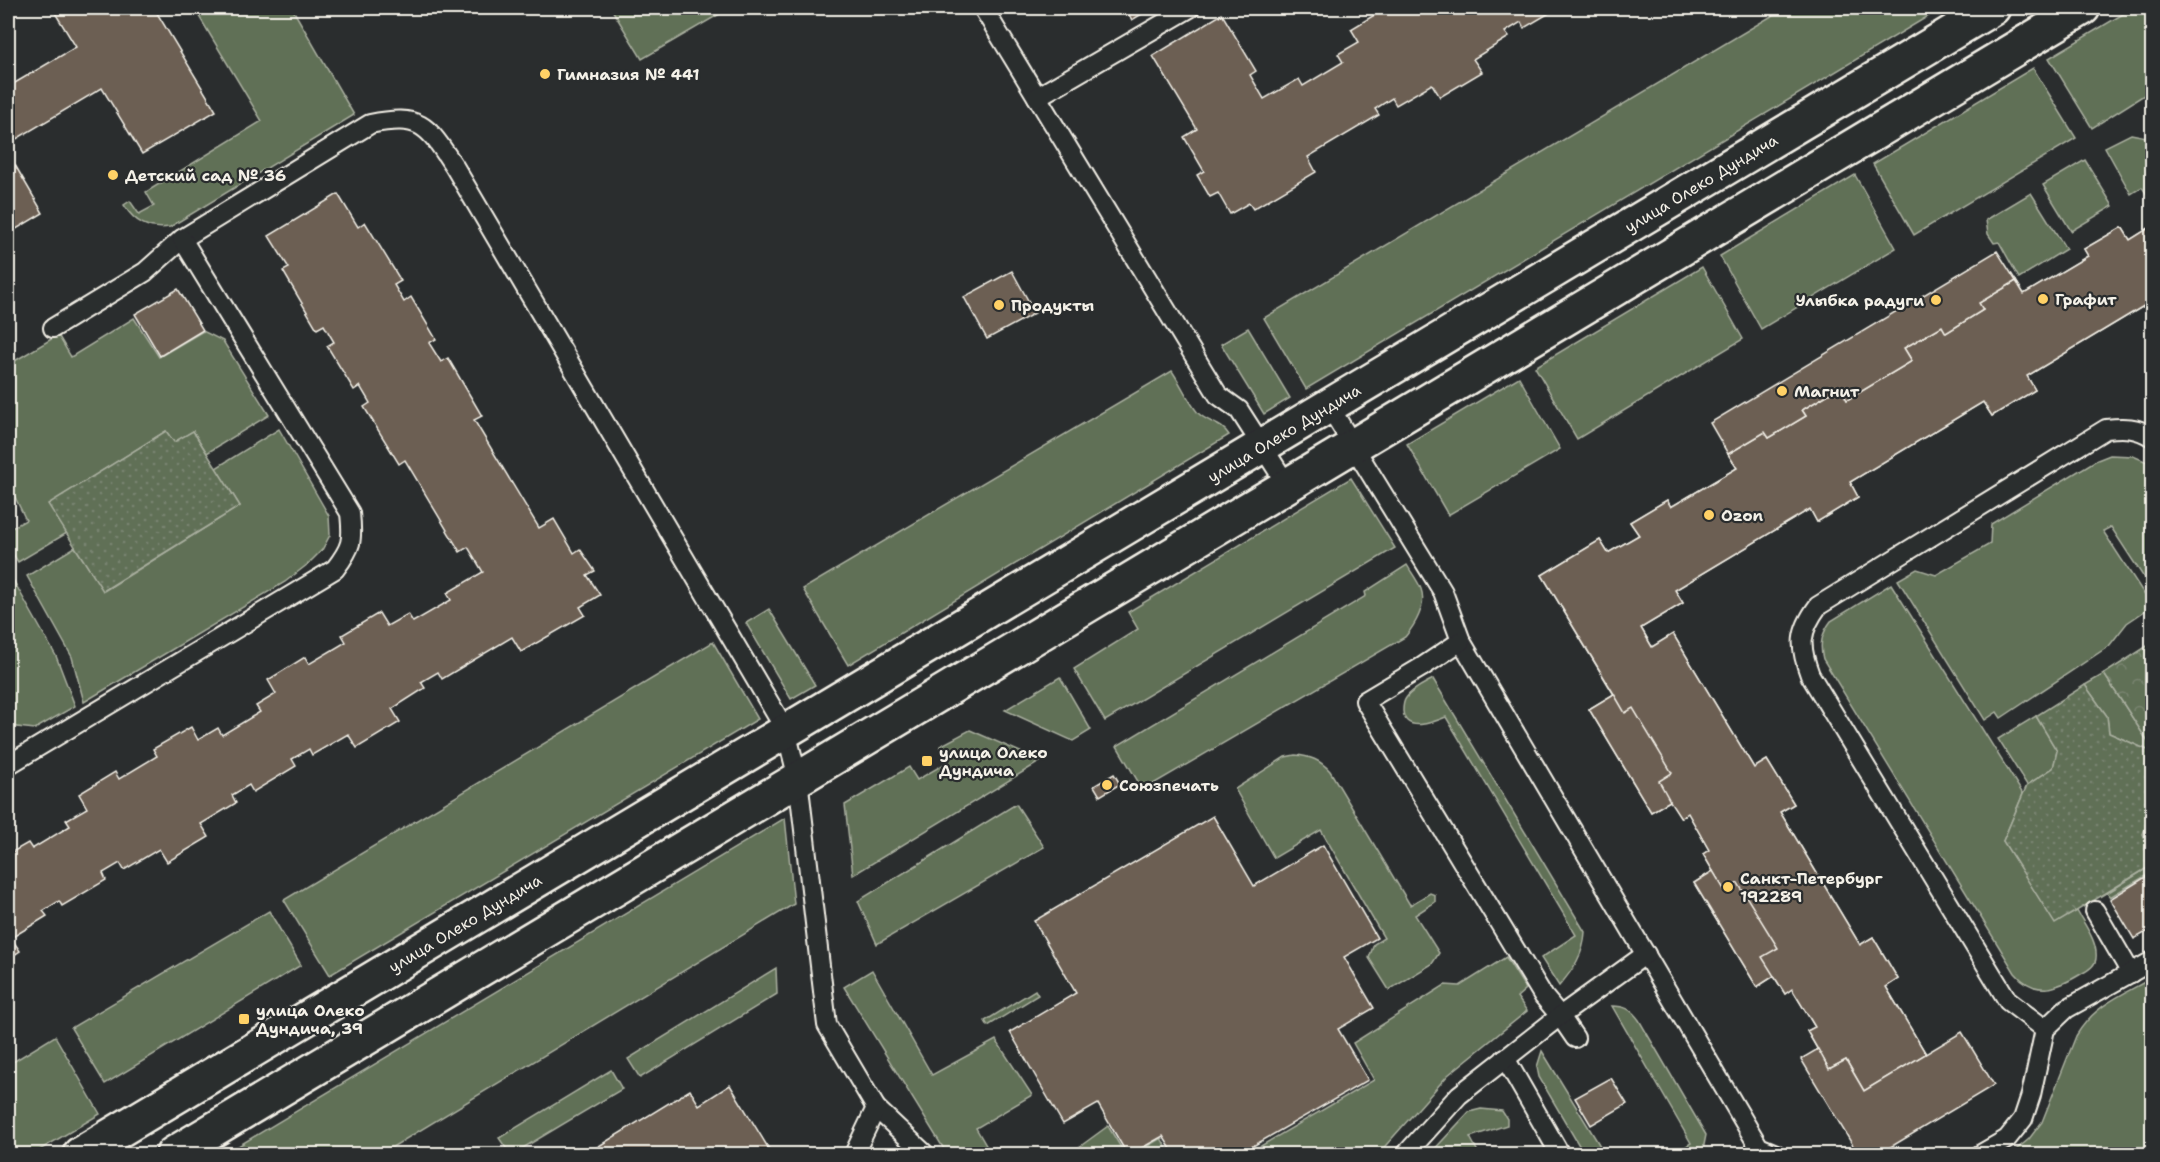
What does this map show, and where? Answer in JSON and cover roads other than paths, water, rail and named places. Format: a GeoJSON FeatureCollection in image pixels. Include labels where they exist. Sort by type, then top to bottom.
{"type":"FeatureCollection","features":[{"type":"Feature","properties":{"kind":"street","name":"улица Олеко Дундича"},"geometry":{"type":"LineString","coordinates":[[80,1155],[1993,8]]}},
{"type":"Feature","properties":{"kind":"street"},"geometry":{"type":"LineString","coordinates":[[173,1155],[2083,8]]}},
{"type":"Feature","properties":{"kind":"lane"},"geometry":{"type":"LineString","coordinates":[[984,8],[1218,395],[1239,410],[1287,485]]}},
{"type":"Feature","properties":{"kind":"lane"},"geometry":{"type":"LineString","coordinates":[[1037,97],[1190,8]]}},
{"type":"Feature","properties":{"kind":"lane"},"geometry":{"type":"LineString","coordinates":[[53,328],[145,272],[182,239],[370,124],[396,119],[418,123],[435,138],[454,166],[786,731],[798,779],[827,1025],[876,1108],[925,1155]]}},
{"type":"Feature","properties":{"kind":"lane"},"geometry":{"type":"LineString","coordinates":[[9,762],[335,569],[348,552],[352,534],[350,513],[182,239]]}},
{"type":"Feature","properties":{"kind":"lane"},"geometry":{"type":"LineString","coordinates":[[1329,406],[1443,592],[1461,641],[1646,954],[1752,1151],[1776,1155]]}},
{"type":"Feature","properties":{"kind":"lane"},"geometry":{"type":"LineString","coordinates":[[2045,1029],[2008,1001],[2002,993],[1810,675],[1802,654],[1802,638],[1807,621],[1818,606],[2106,429],[2125,427],[2141,429],[2152,437]]}},
{"type":"Feature","properties":{"kind":"lane"},"geometry":{"type":"LineString","coordinates":[[1461,641],[1365,700],[1544,997],[1575,1038]]}},
{"type":"Feature","properties":{"kind":"lane"},"geometry":{"type":"LineString","coordinates":[[2095,911],[2132,973]]}},
{"type":"Feature","properties":{"kind":"lane"},"geometry":{"type":"LineString","coordinates":[[1406,1155],[1459,1095],[1560,1016],[1646,954]]}},
{"type":"Feature","properties":{"kind":"lane"},"geometry":{"type":"LineString","coordinates":[[1981,1155],[2007,1139],[2023,1119],[2031,1095],[2045,1029],[2066,1009],[2152,961]]}},
{"type":"Feature","properties":{"kind":"lane"},"geometry":{"type":"LineString","coordinates":[[1505,1058],[1560,1155]]}},
{"type":"Feature","properties":{"kind":"lane"},"geometry":{"type":"LineString","coordinates":[[854,1155],[876,1108]]}},
{"type":"Feature","properties":{"kind":"place","name":"Гимназия № 441"},"geometry":{"type":"Point","coordinates":[545,74]}},
{"type":"Feature","properties":{"kind":"place","name":"Детский сад № 36"},"geometry":{"type":"Point","coordinates":[113,175]}},
{"type":"Feature","properties":{"kind":"place","name":"Графит"},"geometry":{"type":"Point","coordinates":[2043,299]}},
{"type":"Feature","properties":{"kind":"place","name":"Улыбка радуги"},"geometry":{"type":"Point","coordinates":[1936,300]}},
{"type":"Feature","properties":{"kind":"place","name":"Продукты"},"geometry":{"type":"Point","coordinates":[999,305]}},
{"type":"Feature","properties":{"kind":"place","name":"Магнит"},"geometry":{"type":"Point","coordinates":[1782,391]}},
{"type":"Feature","properties":{"kind":"place","name":"Ozon"},"geometry":{"type":"Point","coordinates":[1709,515]}},
{"type":"Feature","properties":{"kind":"place","name":"улица Олеко Дундича"},"geometry":{"type":"Point","coordinates":[927,761]}},
{"type":"Feature","properties":{"kind":"place","name":"Союзпечать"},"geometry":{"type":"Point","coordinates":[1107,785]}},
{"type":"Feature","properties":{"kind":"place","name":"Санкт-Петербург 192289"},"geometry":{"type":"Point","coordinates":[1728,887]}},
{"type":"Feature","properties":{"kind":"place","name":"улица Олеко Дундича, 39"},"geometry":{"type":"Point","coordinates":[244,1019]}}]}
